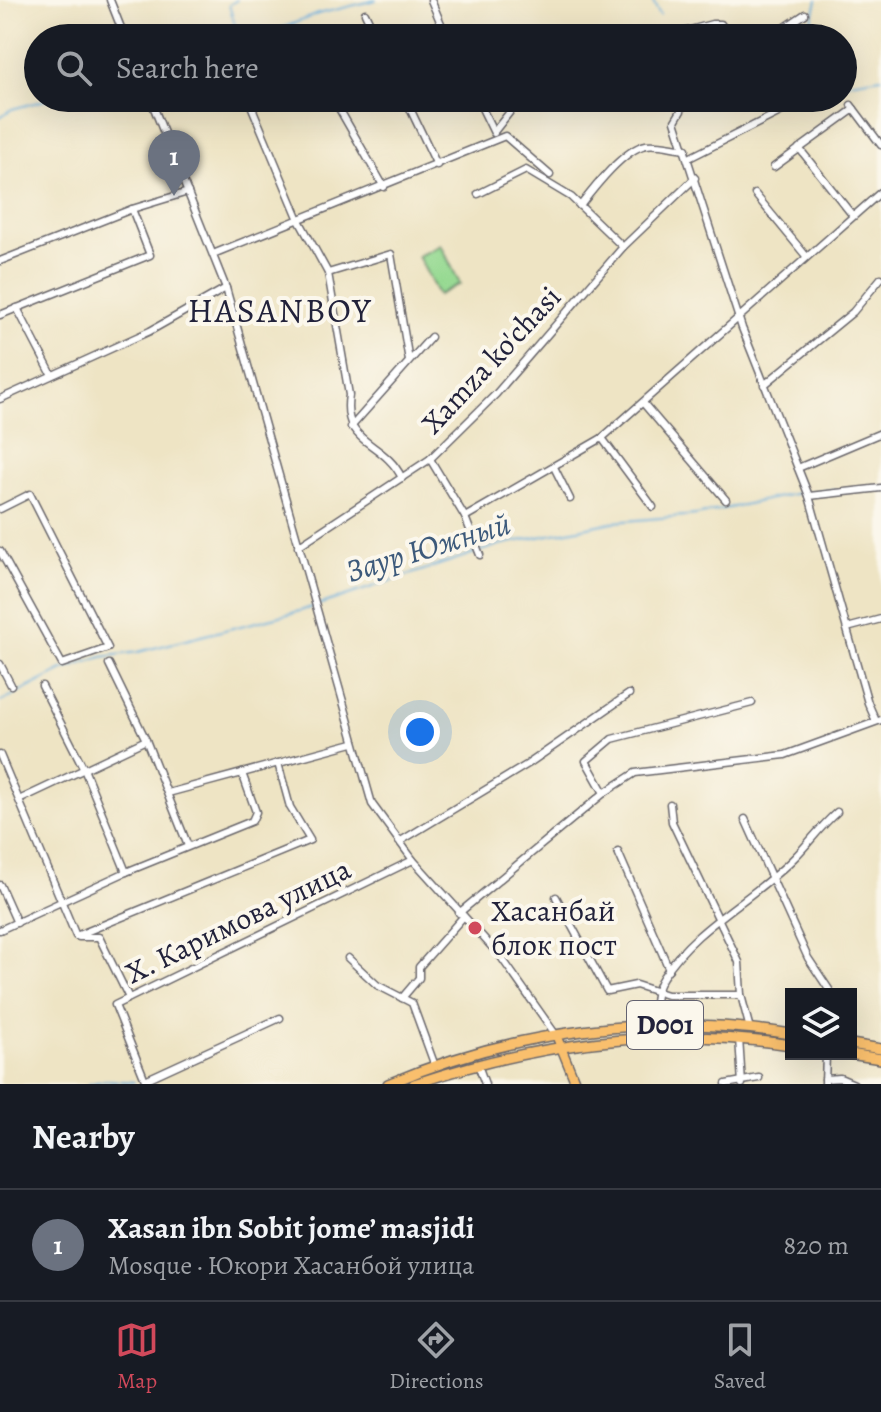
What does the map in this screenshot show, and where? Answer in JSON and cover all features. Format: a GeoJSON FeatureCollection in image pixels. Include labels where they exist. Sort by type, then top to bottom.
{"type":"FeatureCollection","features":[{"type":"Feature","properties":{"kind":"highway","name":"D001"},"geometry":{"type":"LineString","coordinates":[[388,1084],[479,1053],[556,1035],[650,1029],[750,1029],[785,1033]]}},
{"type":"Feature","properties":{"kind":"highway","name":"D001"},"geometry":{"type":"LineString","coordinates":[[414,1084],[480,1064],[650,1029],[785,1044]]}},
{"type":"Feature","properties":{"kind":"highway"},"geometry":{"type":"LineString","coordinates":[[857,1047],[881,1059]]}},
{"type":"Feature","properties":{"kind":"highway"},"geometry":{"type":"LineString","coordinates":[[857,1053],[881,1049]]}},
{"type":"Feature","properties":{"kind":"highway"},"geometry":{"type":"LineString","coordinates":[[479,1053],[480,1064]]}},
{"type":"Feature","properties":{"kind":"main road"},"geometry":{"type":"LineString","coordinates":[[556,1035],[576,1084]]}},
{"type":"Feature","properties":{"kind":"main road"},"geometry":{"type":"LineString","coordinates":[[571,1066],[577,1052],[592,1043]]}},
{"type":"Feature","properties":{"kind":"street"},"geometry":{"type":"LineString","coordinates":[[110,0],[119,24]]}},
{"type":"Feature","properties":{"kind":"street"},"geometry":{"type":"LineString","coordinates":[[431,0],[441,24]]}},
{"type":"Feature","properties":{"kind":"street"},"geometry":{"type":"LineString","coordinates":[[365,13],[370,24]]}},
{"type":"Feature","properties":{"kind":"street"},"geometry":{"type":"LineString","coordinates":[[790,24],[805,14]]}},
{"type":"Feature","properties":{"kind":"street"},"geometry":{"type":"LineString","coordinates":[[156,112],[226,288],[374,810],[413,860],[501,957],[556,1035]]}},
{"type":"Feature","properties":{"kind":"street"},"geometry":{"type":"LineString","coordinates":[[254,112],[300,222],[328,273],[349,395],[346,414],[353,433],[395,463],[402,478]]}},
{"type":"Feature","properties":{"kind":"street"},"geometry":{"type":"LineString","coordinates":[[341,112],[384,187]]}},
{"type":"Feature","properties":{"kind":"street"},"geometry":{"type":"LineString","coordinates":[[412,112],[437,165]]}},
{"type":"Feature","properties":{"kind":"street"},"geometry":{"type":"LineString","coordinates":[[484,112],[496,136]]}},
{"type":"Feature","properties":{"kind":"street"},"geometry":{"type":"LineString","coordinates":[[496,136],[511,112]]}},
{"type":"Feature","properties":{"kind":"street"},"geometry":{"type":"LineString","coordinates":[[402,998],[419,978],[419,967],[461,915],[604,793],[635,773],[785,755],[879,720],[847,628],[809,496],[738,318],[675,121],[680,112]]}},
{"type":"Feature","properties":{"kind":"street"},"geometry":{"type":"LineString","coordinates":[[689,158],[780,112]]}},
{"type":"Feature","properties":{"kind":"street"},"geometry":{"type":"LineString","coordinates":[[774,167],[846,112]]}},
{"type":"Feature","properties":{"kind":"street"},"geometry":{"type":"LineString","coordinates":[[856,112],[881,145]]}},
{"type":"Feature","properties":{"kind":"street"},"geometry":{"type":"LineString","coordinates":[[213,254],[437,165],[496,136],[508,136],[550,175]]}},
{"type":"Feature","properties":{"kind":"street"},"geometry":{"type":"LineString","coordinates":[[580,206],[612,167],[635,150],[648,145],[686,149]]}},
{"type":"Feature","properties":{"kind":"street"},"geometry":{"type":"LineString","coordinates":[[799,148],[853,216]]}},
{"type":"Feature","properties":{"kind":"street"},"geometry":{"type":"LineString","coordinates":[[478,194],[526,170],[580,206],[623,247]]}},
{"type":"Feature","properties":{"kind":"street","name":"Xamza ko'chasi"},"geometry":{"type":"LineString","coordinates":[[298,546],[430,459],[496,394],[623,247],[695,178]]}},
{"type":"Feature","properties":{"kind":"street"},"geometry":{"type":"LineString","coordinates":[[0,261],[132,209],[188,192]]}},
{"type":"Feature","properties":{"kind":"street"},"geometry":{"type":"LineString","coordinates":[[755,194],[806,256]]}},
{"type":"Feature","properties":{"kind":"street"},"geometry":{"type":"LineString","coordinates":[[465,517],[602,438],[644,404],[806,256],[880,196]]}},
{"type":"Feature","properties":{"kind":"street"},"geometry":{"type":"LineString","coordinates":[[0,315],[150,255],[132,209]]}},
{"type":"Feature","properties":{"kind":"street"},"geometry":{"type":"LineString","coordinates":[[328,273],[391,254],[409,361]]}},
{"type":"Feature","properties":{"kind":"street"},"geometry":{"type":"LineString","coordinates":[[764,385],[853,312],[881,278]]}},
{"type":"Feature","properties":{"kind":"street"},"geometry":{"type":"LineString","coordinates":[[0,399],[150,331],[226,288]]}},
{"type":"Feature","properties":{"kind":"street"},"geometry":{"type":"LineString","coordinates":[[17,308],[52,375]]}},
{"type":"Feature","properties":{"kind":"street"},"geometry":{"type":"LineString","coordinates":[[351,427],[431,337]]}},
{"type":"Feature","properties":{"kind":"street"},"geometry":{"type":"LineString","coordinates":[[644,404],[726,500]]}},
{"type":"Feature","properties":{"kind":"street"},"geometry":{"type":"LineString","coordinates":[[798,468],[881,433]]}},
{"type":"Feature","properties":{"kind":"street"},"geometry":{"type":"LineString","coordinates":[[602,438],[653,507]]}},
{"type":"Feature","properties":{"kind":"street"},"geometry":{"type":"LineString","coordinates":[[430,459],[465,517],[480,555]]}},
{"type":"Feature","properties":{"kind":"street"},"geometry":{"type":"LineString","coordinates":[[554,467],[570,499]]}},
{"type":"Feature","properties":{"kind":"street"},"geometry":{"type":"LineString","coordinates":[[809,496],[881,488]]}},
{"type":"Feature","properties":{"kind":"street"},"geometry":{"type":"LineString","coordinates":[[0,509],[30,494],[108,648],[62,664],[0,551]]}},
{"type":"Feature","properties":{"kind":"street"},"geometry":{"type":"LineString","coordinates":[[847,628],[881,619]]}},
{"type":"Feature","properties":{"kind":"street"},"geometry":{"type":"LineString","coordinates":[[0,664],[11,685]]}},
{"type":"Feature","properties":{"kind":"street"},"geometry":{"type":"LineString","coordinates":[[109,664],[146,740],[188,846]]}},
{"type":"Feature","properties":{"kind":"street"},"geometry":{"type":"LineString","coordinates":[[42,686],[84,769],[126,872]]}},
{"type":"Feature","properties":{"kind":"street"},"geometry":{"type":"LineString","coordinates":[[399,842],[528,764],[629,694]]}},
{"type":"Feature","properties":{"kind":"street"},"geometry":{"type":"LineString","coordinates":[[604,793],[586,761],[612,739],[752,703]]}},
{"type":"Feature","properties":{"kind":"street"},"geometry":{"type":"LineString","coordinates":[[21,799],[146,740]]}},
{"type":"Feature","properties":{"kind":"street"},"geometry":{"type":"LineString","coordinates":[[168,793],[353,743]]}},
{"type":"Feature","properties":{"kind":"street"},"geometry":{"type":"LineString","coordinates":[[0,755],[76,936],[96,932],[310,840],[290,807],[278,763]]}},
{"type":"Feature","properties":{"kind":"street"},"geometry":{"type":"LineString","coordinates":[[0,930],[256,817],[242,773]]}},
{"type":"Feature","properties":{"kind":"street"},"geometry":{"type":"LineString","coordinates":[[670,804],[672,822],[739,962],[741,995],[750,1029]]}},
{"type":"Feature","properties":{"kind":"street"},"geometry":{"type":"LineString","coordinates":[[650,1029],[657,991],[669,969],[719,920],[796,856],[810,836],[837,812]]}},
{"type":"Feature","properties":{"kind":"street"},"geometry":{"type":"LineString","coordinates":[[745,819],[808,958],[828,988]]}},
{"type":"Feature","properties":{"kind":"street"},"geometry":{"type":"LineString","coordinates":[[618,852],[669,969]]}},
{"type":"Feature","properties":{"kind":"street","name":"Х. Каримова улица"},"geometry":{"type":"LineString","coordinates":[[280,1018],[145,1080],[115,1005],[413,860]]}},
{"type":"Feature","properties":{"kind":"street"},"geometry":{"type":"LineString","coordinates":[[0,885],[17,923]]}},
{"type":"Feature","properties":{"kind":"street"},"geometry":{"type":"LineString","coordinates":[[556,897],[607,991],[636,985],[667,995],[741,995]]}},
{"type":"Feature","properties":{"kind":"street"},"geometry":{"type":"LineString","coordinates":[[96,932],[129,998]]}},
{"type":"Feature","properties":{"kind":"street"},"geometry":{"type":"LineString","coordinates":[[348,958],[377,985],[412,1003],[435,1066]]}},
{"type":"Feature","properties":{"kind":"street"},"geometry":{"type":"LineString","coordinates":[[539,1038],[546,1022]]}},
{"type":"Feature","properties":{"kind":"street"},"geometry":{"type":"LineString","coordinates":[[739,1038],[741,1083]]}},
{"type":"Feature","properties":{"kind":"street"},"geometry":{"type":"LineString","coordinates":[[826,1060],[825,1081],[840,1078],[854,1084]]}},
{"type":"Feature","properties":{"kind":"street"},"geometry":{"type":"LineString","coordinates":[[480,1064],[485,1084]]}},
{"type":"Feature","properties":{"kind":"street"},"geometry":{"type":"LineString","coordinates":[[726,1084],[759,1078]]}},
{"type":"Feature","properties":{"kind":"green space"},"geometry":{"type":"Polygon","coordinates":[[[441,245],[460,284],[438,295],[418,256],[441,245]]]}},
{"type":"Feature","properties":{"kind":"waterway"},"geometry":{"type":"LineString","coordinates":[[235,24],[229,5],[237,0]]}},
{"type":"Feature","properties":{"kind":"waterway"},"geometry":{"type":"LineString","coordinates":[[292,24],[318,14],[376,0]]}},
{"type":"Feature","properties":{"kind":"waterway"},"geometry":{"type":"LineString","coordinates":[[652,0],[660,15]]}},
{"type":"Feature","properties":{"kind":"waterway","name":"HASANBOY"},"geometry":{"type":"LineString","coordinates":[[811,24],[817,0]]}},
{"type":"Feature","properties":{"kind":"waterway","name":"HASANBOY"},"geometry":{"type":"LineString","coordinates":[[857,81],[881,77]]}},
{"type":"Feature","properties":{"kind":"waterway"},"geometry":{"type":"LineString","coordinates":[[0,117],[24,106]]}},
{"type":"Feature","properties":{"kind":"waterway","name":"Заур Южный"},"geometry":{"type":"LineString","coordinates":[[810,492],[835,490]]}},
{"type":"Feature","properties":{"kind":"waterway","name":"Заур Южный"},"geometry":{"type":"LineString","coordinates":[[0,702],[63,670],[102,657],[138,652],[300,611],[499,545],[613,522],[696,515],[803,492]]}},
{"type":"Feature","properties":{"kind":"waterway"},"geometry":{"type":"LineString","coordinates":[[89,1084],[106,1080],[134,1082]]}},
{"type":"Feature","properties":{"kind":"place","name":"Xasan ibn Sobit jome’ masjidi"},"geometry":{"type":"Point","coordinates":[174,196]}},
{"type":"Feature","properties":{"kind":"place","name":"Хасанбай блок пост"},"geometry":{"type":"Point","coordinates":[475,928]}},
{"type":"Feature","properties":{"kind":"district","name":"HASANBOY"},"geometry":{"type":"Point","coordinates":[280,310]}}]}
